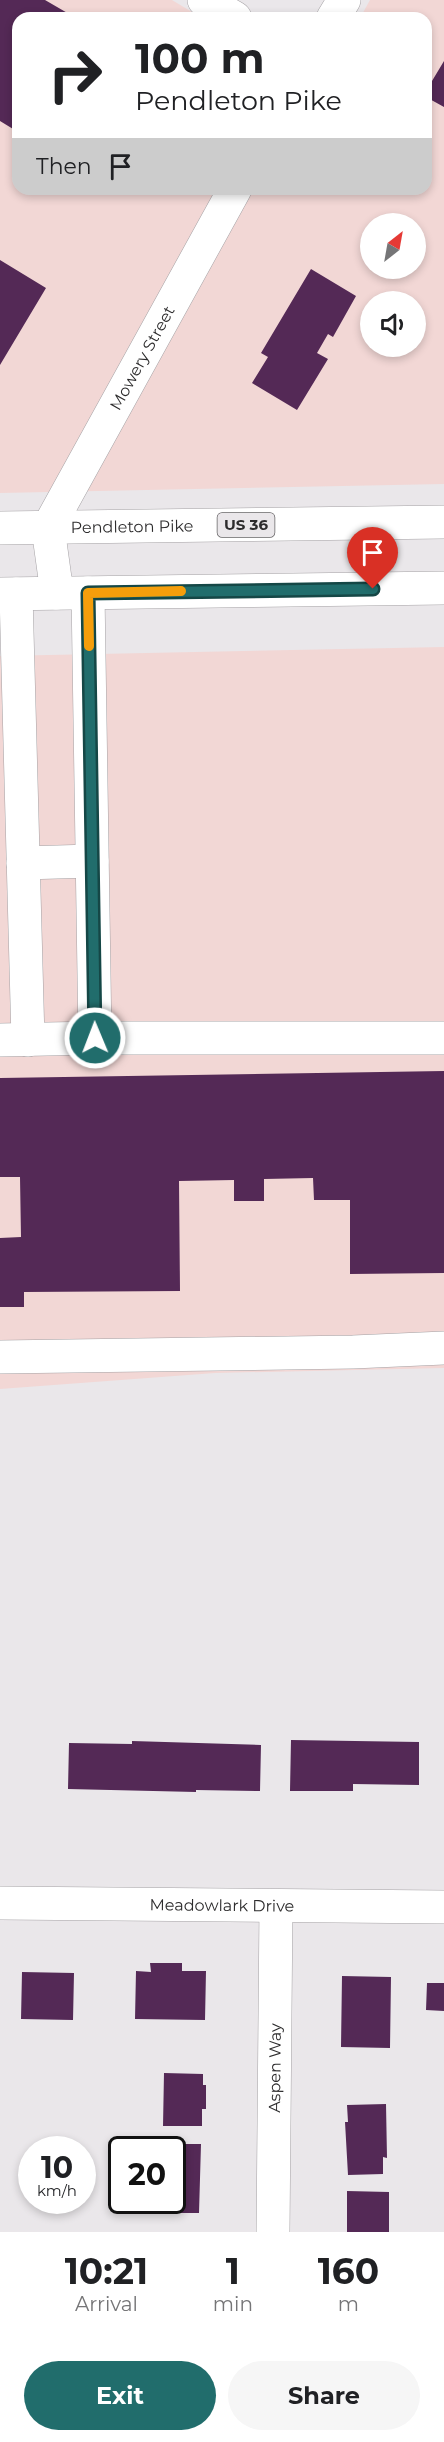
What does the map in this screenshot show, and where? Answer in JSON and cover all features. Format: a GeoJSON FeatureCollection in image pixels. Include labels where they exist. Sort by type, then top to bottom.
{"type":"FeatureCollection","features":[{"type":"Feature","properties":{"kind":"street"},"geometry":{"type":"LineString","coordinates":[[204,0],[225,12]]}},
{"type":"Feature","properties":{"kind":"street","name":"Mowery Street"},"geometry":{"type":"LineString","coordinates":[[48,528],[232,195]]}},
{"type":"Feature","properties":{"kind":"street","name":"Pendleton Pike"},"geometry":{"type":"LineString","coordinates":[[0,528],[444,522]]}},
{"type":"Feature","properties":{"kind":"street"},"geometry":{"type":"LineString","coordinates":[[48,528],[73,593],[92,861],[95,1038]]}},
{"type":"Feature","properties":{"kind":"street"},"geometry":{"type":"LineString","coordinates":[[444,588],[8,594],[23,863],[14,1040],[444,1038]]}},
{"type":"Feature","properties":{"kind":"street"},"geometry":{"type":"LineString","coordinates":[[23,863],[92,861]]}},
{"type":"Feature","properties":{"kind":"street"},"geometry":{"type":"LineString","coordinates":[[0,1357],[353,1352],[444,1348]]}},
{"type":"Feature","properties":{"kind":"street","name":"Meadowlark Drive"},"geometry":{"type":"LineString","coordinates":[[0,1903],[444,1907]]}},
{"type":"Feature","properties":{"kind":"street","name":"Aspen Way"},"geometry":{"type":"LineString","coordinates":[[273,2232],[276,1906]]}},
{"type":"Feature","properties":{"kind":"shaded area"},"geometry":{"type":"Polygon","coordinates":[[[0,0],[172,0],[192,12],[12,12],[12,195],[432,195],[432,12],[363,12],[370,0],[444,0],[444,484],[0,493],[0,0]]]}},
{"type":"Feature","properties":{"kind":"shaded area"},"geometry":{"type":"Polygon","coordinates":[[[444,647],[444,1368],[215,1373],[0,1389],[0,656],[444,647]]]}},
{"type":"Feature","properties":{"kind":"building"},"geometry":{"type":"Polygon","coordinates":[[[0,0],[45,0],[66,12],[12,12],[12,128],[0,121],[0,0]]]}},
{"type":"Feature","properties":{"kind":"building"},"geometry":{"type":"Polygon","coordinates":[[[444,61],[444,107],[432,100],[432,81],[444,61]]]}},
{"type":"Feature","properties":{"kind":"building"},"geometry":{"type":"Polygon","coordinates":[[[0,260],[46,288],[0,365],[0,260]]]}},
{"type":"Feature","properties":{"kind":"building"},"geometry":{"type":"Polygon","coordinates":[[[311,269],[356,296],[333,337],[328,334],[317,353],[328,359],[297,410],[252,383],[268,357],[261,353],[311,269]]]}},
{"type":"Feature","properties":{"kind":"building"},"geometry":{"type":"Polygon","coordinates":[[[444,1071],[444,1273],[350,1274],[350,1200],[314,1200],[313,1178],[264,1179],[264,1201],[234,1201],[234,1180],[179,1181],[180,1291],[24,1292],[24,1307],[0,1307],[0,1238],[21,1237],[20,1177],[0,1177],[0,1078],[444,1071]]]}},
{"type":"Feature","properties":{"kind":"building"},"geometry":{"type":"Polygon","coordinates":[[[291,1740],[419,1742],[419,1785],[353,1784],[353,1791],[290,1791],[291,1740]]]}},
{"type":"Feature","properties":{"kind":"building"},"geometry":{"type":"Polygon","coordinates":[[[132,1741],[261,1745],[260,1791],[68,1789],[69,1743],[132,1744],[132,1741]]]}},
{"type":"Feature","properties":{"kind":"building"},"geometry":{"type":"Polygon","coordinates":[[[150,1963],[182,1963],[182,1971],[206,1971],[205,2020],[135,2019],[136,1971],[151,1972],[150,1963]]]}},
{"type":"Feature","properties":{"kind":"building"},"geometry":{"type":"Polygon","coordinates":[[[22,1972],[74,1973],[73,2020],[21,2019],[22,1972]]]}},
{"type":"Feature","properties":{"kind":"building"},"geometry":{"type":"Polygon","coordinates":[[[342,1976],[391,1977],[390,2048],[341,2047],[342,1976]]]}},
{"type":"Feature","properties":{"kind":"building"},"geometry":{"type":"Polygon","coordinates":[[[427,1983],[444,1983],[444,2011],[426,2010],[427,1983]]]}},
{"type":"Feature","properties":{"kind":"building"},"geometry":{"type":"Polygon","coordinates":[[[164,2073],[203,2074],[203,2085],[206,2085],[206,2109],[202,2109],[202,2126],[163,2126],[164,2073]]]}},
{"type":"Feature","properties":{"kind":"building"},"geometry":{"type":"Polygon","coordinates":[[[386,2104],[387,2158],[383,2157],[383,2174],[348,2175],[345,2122],[348,2122],[347,2105],[386,2104]]]}},
{"type":"Feature","properties":{"kind":"building"},"geometry":{"type":"Polygon","coordinates":[[[186,2144],[201,2144],[199,2213],[186,2213],[186,2144]]]}},
{"type":"Feature","properties":{"kind":"building"},"geometry":{"type":"Polygon","coordinates":[[[347,2191],[389,2192],[389,2232],[347,2232],[347,2191]]]}},
{"type":"Feature","properties":{"kind":"slow traffic"},"geometry":{"type":"LineString","coordinates":[[89,646],[88,593],[181,591]]}},
{"type":"Feature","properties":{"kind":"route"},"geometry":{"type":"LineString","coordinates":[[95,1038],[88,593],[373,589]]}}]}
